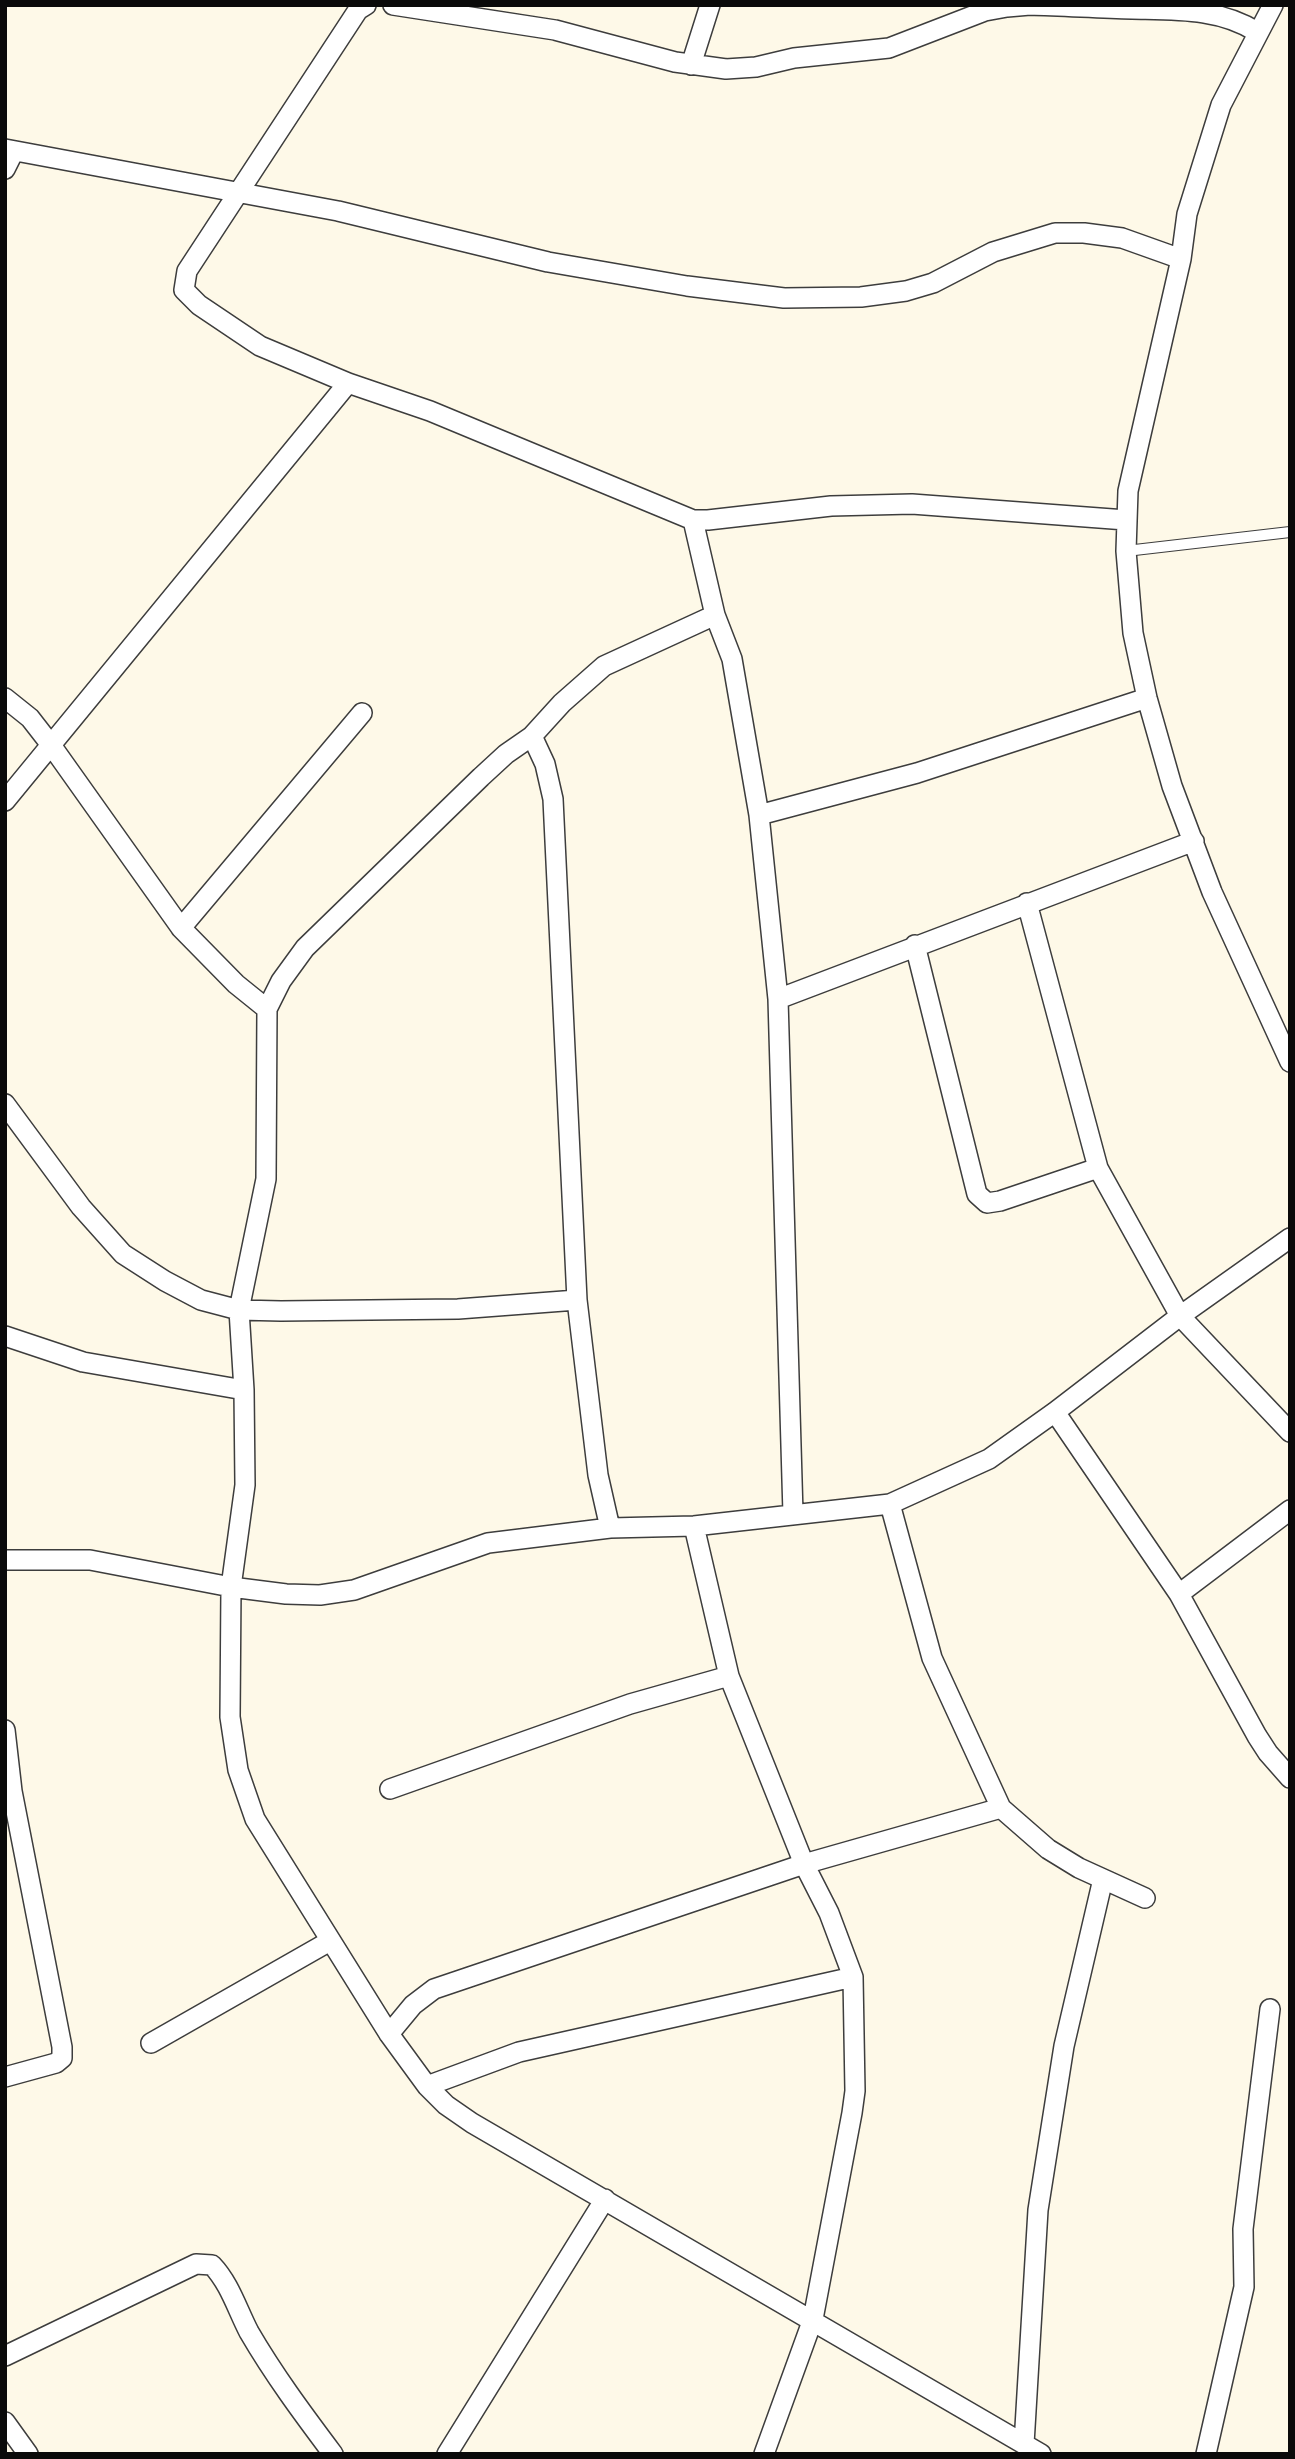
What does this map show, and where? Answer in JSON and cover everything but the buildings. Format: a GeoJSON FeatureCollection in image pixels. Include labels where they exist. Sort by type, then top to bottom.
{"type":"FeatureCollection","features":[{"type":"Feature","properties":{"kind":"street"},"geometry":{"type":"LineString","coordinates":[[366,5],[358,10],[187,271],[184,289],[198,305],[260,346],[348,383],[430,411],[693,520],[831,506],[912,504],[1126,520]]}},
{"type":"Feature","properties":{"kind":"street"},"geometry":{"type":"LineString","coordinates":[[393,5],[555,30],[691,65],[726,69],[756,67],[794,58],[889,48],[985,11],[1030,5],[1194,11],[1225,16],[1257,32]]}},
{"type":"Feature","properties":{"kind":"street"},"geometry":{"type":"LineString","coordinates":[[691,65],[710,5]]}},
{"type":"Feature","properties":{"kind":"street"},"geometry":{"type":"LineString","coordinates":[[1273,5],[1221,105],[1187,214],[1181,258],[1130,478],[1126,551],[1133,633],[1147,698],[1172,786],[1212,892],[1290,1062]]}},
{"type":"Feature","properties":{"kind":"street"},"geometry":{"type":"LineString","coordinates":[[5,169],[10,150],[338,211],[548,262],[687,286],[784,298],[861,297],[906,291],[933,284],[993,252],[1055,233],[1084,233],[1122,238],[1181,258]]}},
{"type":"Feature","properties":{"kind":"street"},"geometry":{"type":"LineString","coordinates":[[5,801],[348,383]]}},
{"type":"Feature","properties":{"kind":"street"},"geometry":{"type":"LineString","coordinates":[[693,520],[715,615],[732,659],[760,815],[778,999],[793,1514]]}},
{"type":"Feature","properties":{"kind":"street"},"geometry":{"type":"LineString","coordinates":[[715,615],[604,666],[562,703],[532,736],[506,754],[481,777],[305,948],[281,981],[267,1009],[266,1179],[239,1310],[244,1390],[245,1485],[231,1587],[230,1717],[238,1770],[255,1819],[330,1941],[389,2034],[427,2086],[446,2105],[472,2123],[813,2319],[1032,2449],[1038,2210],[1064,2046],[1103,1879]]}},
{"type":"Feature","properties":{"kind":"street"},"geometry":{"type":"LineString","coordinates":[[5,698],[30,718],[51,745],[181,928],[236,984],[267,1009]]}},
{"type":"Feature","properties":{"kind":"street"},"geometry":{"type":"LineString","coordinates":[[760,815],[918,774],[1147,698]]}},
{"type":"Feature","properties":{"kind":"street"},"geometry":{"type":"LineString","coordinates":[[181,928],[362,713]]}},
{"type":"Feature","properties":{"kind":"street"},"geometry":{"type":"LineString","coordinates":[[532,736],[545,764],[553,799],[577,1300],[598,1475],[610,1528]]}},
{"type":"Feature","properties":{"kind":"street"},"geometry":{"type":"LineString","coordinates":[[778,999],[1194,841]]}},
{"type":"Feature","properties":{"kind":"street"},"geometry":{"type":"LineString","coordinates":[[1027,903],[1098,1168],[1180,1316],[1290,1433]]}},
{"type":"Feature","properties":{"kind":"street"},"geometry":{"type":"LineString","coordinates":[[915,945],[977,1194],[988,1203],[1000,1201],[1098,1168]]}},
{"type":"Feature","properties":{"kind":"street"},"geometry":{"type":"LineString","coordinates":[[5,1104],[81,1207],[123,1254],[201,1300],[239,1310],[457,1310],[577,1300]]}},
{"type":"Feature","properties":{"kind":"street"},"geometry":{"type":"LineString","coordinates":[[5,1560],[90,1560],[231,1587],[320,1595],[354,1590],[488,1543],[610,1528],[694,1526],[890,1504],[989,1459],[1180,1316],[1290,1238]]}},
{"type":"Feature","properties":{"kind":"street"},"geometry":{"type":"LineString","coordinates":[[5,1336],[83,1362],[244,1390]]}},
{"type":"Feature","properties":{"kind":"street"},"geometry":{"type":"LineString","coordinates":[[1055,1412],[1179,1594],[1257,1735],[1268,1753],[1290,1778]]}},
{"type":"Feature","properties":{"kind":"street"},"geometry":{"type":"LineString","coordinates":[[890,1504],[932,1658],[1002,1808],[1048,1849],[1079,1868],[1145,1898]]}},
{"type":"Feature","properties":{"kind":"street"},"geometry":{"type":"LineString","coordinates":[[1179,1594],[1290,1510]]}},
{"type":"Feature","properties":{"kind":"street"},"geometry":{"type":"LineString","coordinates":[[694,1526],[729,1676],[804,1864],[829,1913],[853,1977],[855,2091],[813,2319],[764,2454]]}},
{"type":"Feature","properties":{"kind":"street"},"geometry":{"type":"LineString","coordinates":[[390,1789],[630,1704],[729,1676]]}},
{"type":"Feature","properties":{"kind":"street"},"geometry":{"type":"LineString","coordinates":[[5,1730],[12,1791],[62,2058],[56,2063],[5,2077]]}},
{"type":"Feature","properties":{"kind":"street"},"geometry":{"type":"LineString","coordinates":[[389,2034],[413,2005],[434,1989],[804,1864],[1002,1808]]}},
{"type":"Feature","properties":{"kind":"street"},"geometry":{"type":"LineString","coordinates":[[151,2043],[330,1941]]}},
{"type":"Feature","properties":{"kind":"street"},"geometry":{"type":"LineString","coordinates":[[427,2086],[519,2052],[853,1977]]}},
{"type":"Feature","properties":{"kind":"street"},"geometry":{"type":"LineString","coordinates":[[1206,2454],[1244,2287],[1244,2229],[1270,2009]]}},
{"type":"Feature","properties":{"kind":"street"},"geometry":{"type":"LineString","coordinates":[[447,2454],[605,2199]]}},
{"type":"Feature","properties":{"kind":"street"},"geometry":{"type":"LineString","coordinates":[[5,2356],[196,2264],[212,2265],[223,2277],[249,2330],[286,2390],[333,2454]]}},
{"type":"Feature","properties":{"kind":"street"},"geometry":{"type":"LineString","coordinates":[[5,2422],[28,2454]]}},
{"type":"Feature","properties":{"kind":"lane"},"geometry":{"type":"LineString","coordinates":[[1126,551],[1290,532]]}}]}
